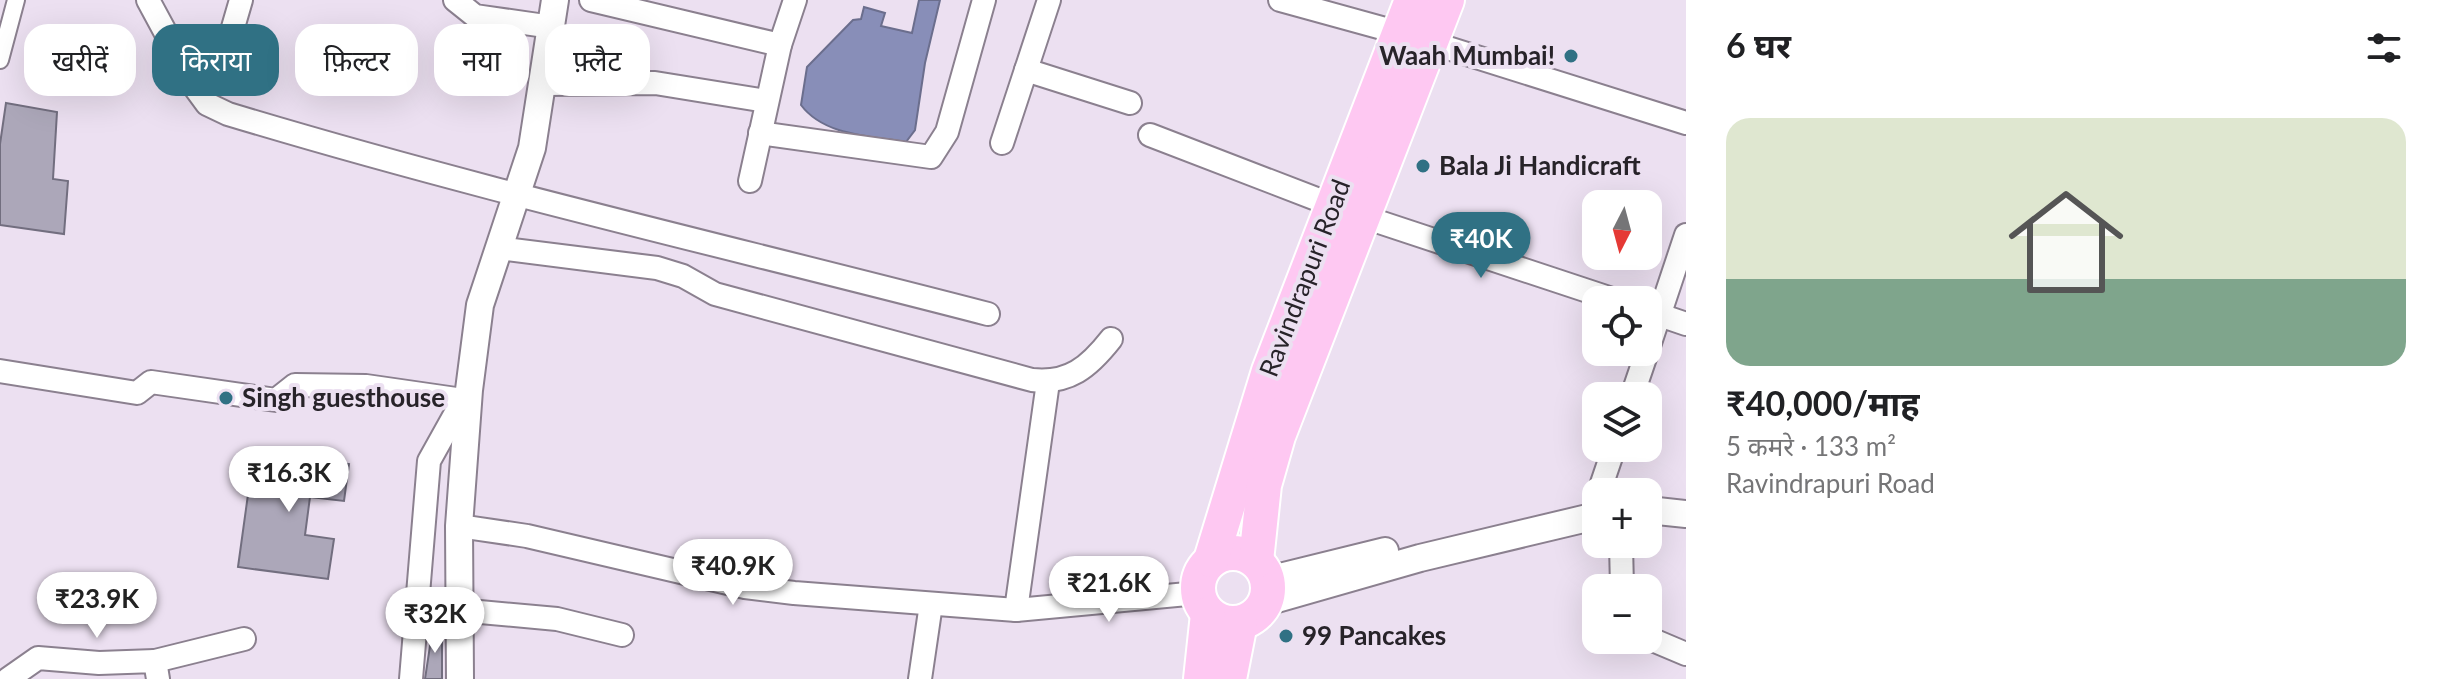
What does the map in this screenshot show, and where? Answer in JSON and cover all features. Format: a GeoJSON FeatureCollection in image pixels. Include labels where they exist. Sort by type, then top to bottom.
{"type":"FeatureCollection","features":[{"type":"Feature","properties":{"kind":"main road","name":"Ravindrapuri Road"},"geometry":{"type":"LineString","coordinates":[[1412,0],[1416,38]]}},
{"type":"Feature","properties":{"kind":"main road","name":"Ravindrapuri Road"},"geometry":{"type":"LineString","coordinates":[[1239,595],[1198,581],[1211,560],[1269,371],[1347,210],[1416,38],[1447,0]]}},
{"type":"Feature","properties":{"kind":"main road","name":"Ravindrapuri Road"},"geometry":{"type":"LineString","coordinates":[[1229,679],[1239,595],[1264,485],[1347,210]]}},
{"type":"Feature","properties":{"kind":"main road"},"geometry":{"type":"LineString","coordinates":[[1211,560],[1233,553],[1239,595]]}},
{"type":"Feature","properties":{"kind":"main road","name":"Ravindrapuri Road"},"geometry":{"type":"LineString","coordinates":[[1201,679],[1239,595]]}},
{"type":"Feature","properties":{"kind":"street"},"geometry":{"type":"LineString","coordinates":[[0,60],[16,0]]}},
{"type":"Feature","properties":{"kind":"street"},"geometry":{"type":"LineString","coordinates":[[148,0],[161,24]]}},
{"type":"Feature","properties":{"kind":"street"},"geometry":{"type":"LineString","coordinates":[[234,24],[241,0]]}},
{"type":"Feature","properties":{"kind":"street"},"geometry":{"type":"LineString","coordinates":[[455,0],[475,16],[545,26]]}},
{"type":"Feature","properties":{"kind":"street"},"geometry":{"type":"LineString","coordinates":[[552,24],[555,0]]}},
{"type":"Feature","properties":{"kind":"street"},"geometry":{"type":"LineString","coordinates":[[591,0],[780,45]]}},
{"type":"Feature","properties":{"kind":"street"},"geometry":{"type":"LineString","coordinates":[[750,181],[766,101],[795,0]]}},
{"type":"Feature","properties":{"kind":"street"},"geometry":{"type":"LineString","coordinates":[[760,133],[931,157],[943,144],[984,0]]}},
{"type":"Feature","properties":{"kind":"street"},"geometry":{"type":"LineString","coordinates":[[1002,143],[1049,0]]}},
{"type":"Feature","properties":{"kind":"street"},"geometry":{"type":"LineString","coordinates":[[1280,0],[1416,38],[1686,123]]}},
{"type":"Feature","properties":{"kind":"street"},"geometry":{"type":"LineString","coordinates":[[1026,70],[1130,103]]}},
{"type":"Feature","properties":{"kind":"street"},"geometry":{"type":"LineString","coordinates":[[650,83],[766,101]]}},
{"type":"Feature","properties":{"kind":"street"},"geometry":{"type":"LineString","coordinates":[[460,679],[459,526],[466,395],[480,305],[532,148],[545,84]]}},
{"type":"Feature","properties":{"kind":"street"},"geometry":{"type":"LineString","coordinates":[[202,96],[207,104],[228,114],[515,197],[760,253],[988,314]]}},
{"type":"Feature","properties":{"kind":"street"},"geometry":{"type":"LineString","coordinates":[[1150,135],[1347,210],[1582,289]]}},
{"type":"Feature","properties":{"kind":"street"},"geometry":{"type":"LineString","coordinates":[[1662,294],[1686,235]]}},
{"type":"Feature","properties":{"kind":"street"},"geometry":{"type":"LineString","coordinates":[[498,248],[670,271],[715,294],[1002,374],[1048,382],[1069,378],[1083,369],[1111,339]]}},
{"type":"Feature","properties":{"kind":"street"},"geometry":{"type":"LineString","coordinates":[[1662,316],[1686,324]]}},
{"type":"Feature","properties":{"kind":"street"},"geometry":{"type":"LineString","coordinates":[[0,371],[137,393],[151,382],[276,400],[295,385],[366,386],[466,395]]}},
{"type":"Feature","properties":{"kind":"street"},"geometry":{"type":"LineString","coordinates":[[1016,610],[1048,382]]}},
{"type":"Feature","properties":{"kind":"street"},"geometry":{"type":"LineString","coordinates":[[411,679],[429,461],[466,395]]}},
{"type":"Feature","properties":{"kind":"street"},"geometry":{"type":"LineString","coordinates":[[1662,494],[1686,495]]}},
{"type":"Feature","properties":{"kind":"street"},"geometry":{"type":"LineString","coordinates":[[1239,595],[1582,502]]}},
{"type":"Feature","properties":{"kind":"street"},"geometry":{"type":"LineString","coordinates":[[1662,511],[1686,514]]}},
{"type":"Feature","properties":{"kind":"street"},"geometry":{"type":"LineString","coordinates":[[459,526],[587,548],[745,587],[1016,610],[1239,595],[1420,558],[1582,519]]}},
{"type":"Feature","properties":{"kind":"street"},"geometry":{"type":"LineString","coordinates":[[920,679],[931,604]]}},
{"type":"Feature","properties":{"kind":"street"},"geometry":{"type":"LineString","coordinates":[[458,610],[557,619],[622,635]]}},
{"type":"Feature","properties":{"kind":"street"},"geometry":{"type":"LineString","coordinates":[[8,679],[38,658],[157,670],[244,639]]}},
{"type":"Feature","properties":{"kind":"street"},"geometry":{"type":"LineString","coordinates":[[1662,644],[1686,654]]}},
{"type":"Feature","properties":{"kind":"water"},"geometry":{"type":"Polygon","coordinates":[[[919,0],[940,0],[925,63],[915,130],[906,142],[835,129],[822,123],[801,105],[807,67],[853,20],[861,19],[864,7],[885,13],[881,26],[912,33],[919,0]]]}},
{"type":"Feature","properties":{"kind":"building"},"geometry":{"type":"Polygon","coordinates":[[[6,103],[57,112],[53,179],[68,181],[64,234],[0,225],[0,144],[6,103]]]}},
{"type":"Feature","properties":{"kind":"building"},"geometry":{"type":"Polygon","coordinates":[[[254,451],[349,464],[344,501],[310,497],[305,535],[334,539],[328,579],[238,567],[254,451]]]}},
{"type":"Feature","properties":{"kind":"building"},"geometry":{"type":"Polygon","coordinates":[[[433,626],[442,627],[442,679],[425,679],[433,626]]]}},
{"type":"Feature","properties":{"kind":"place","name":"Waah Mumbai!"},"geometry":{"type":"Point","coordinates":[1571,56]}},
{"type":"Feature","properties":{"kind":"place","name":"Bala Ji Handicraft"},"geometry":{"type":"Point","coordinates":[1423,166]}},
{"type":"Feature","properties":{"kind":"place","name":"Singh guesthouse"},"geometry":{"type":"Point","coordinates":[226,398]}},
{"type":"Feature","properties":{"kind":"place","name":"99 Pancakes"},"geometry":{"type":"Point","coordinates":[1286,636]}}]}
